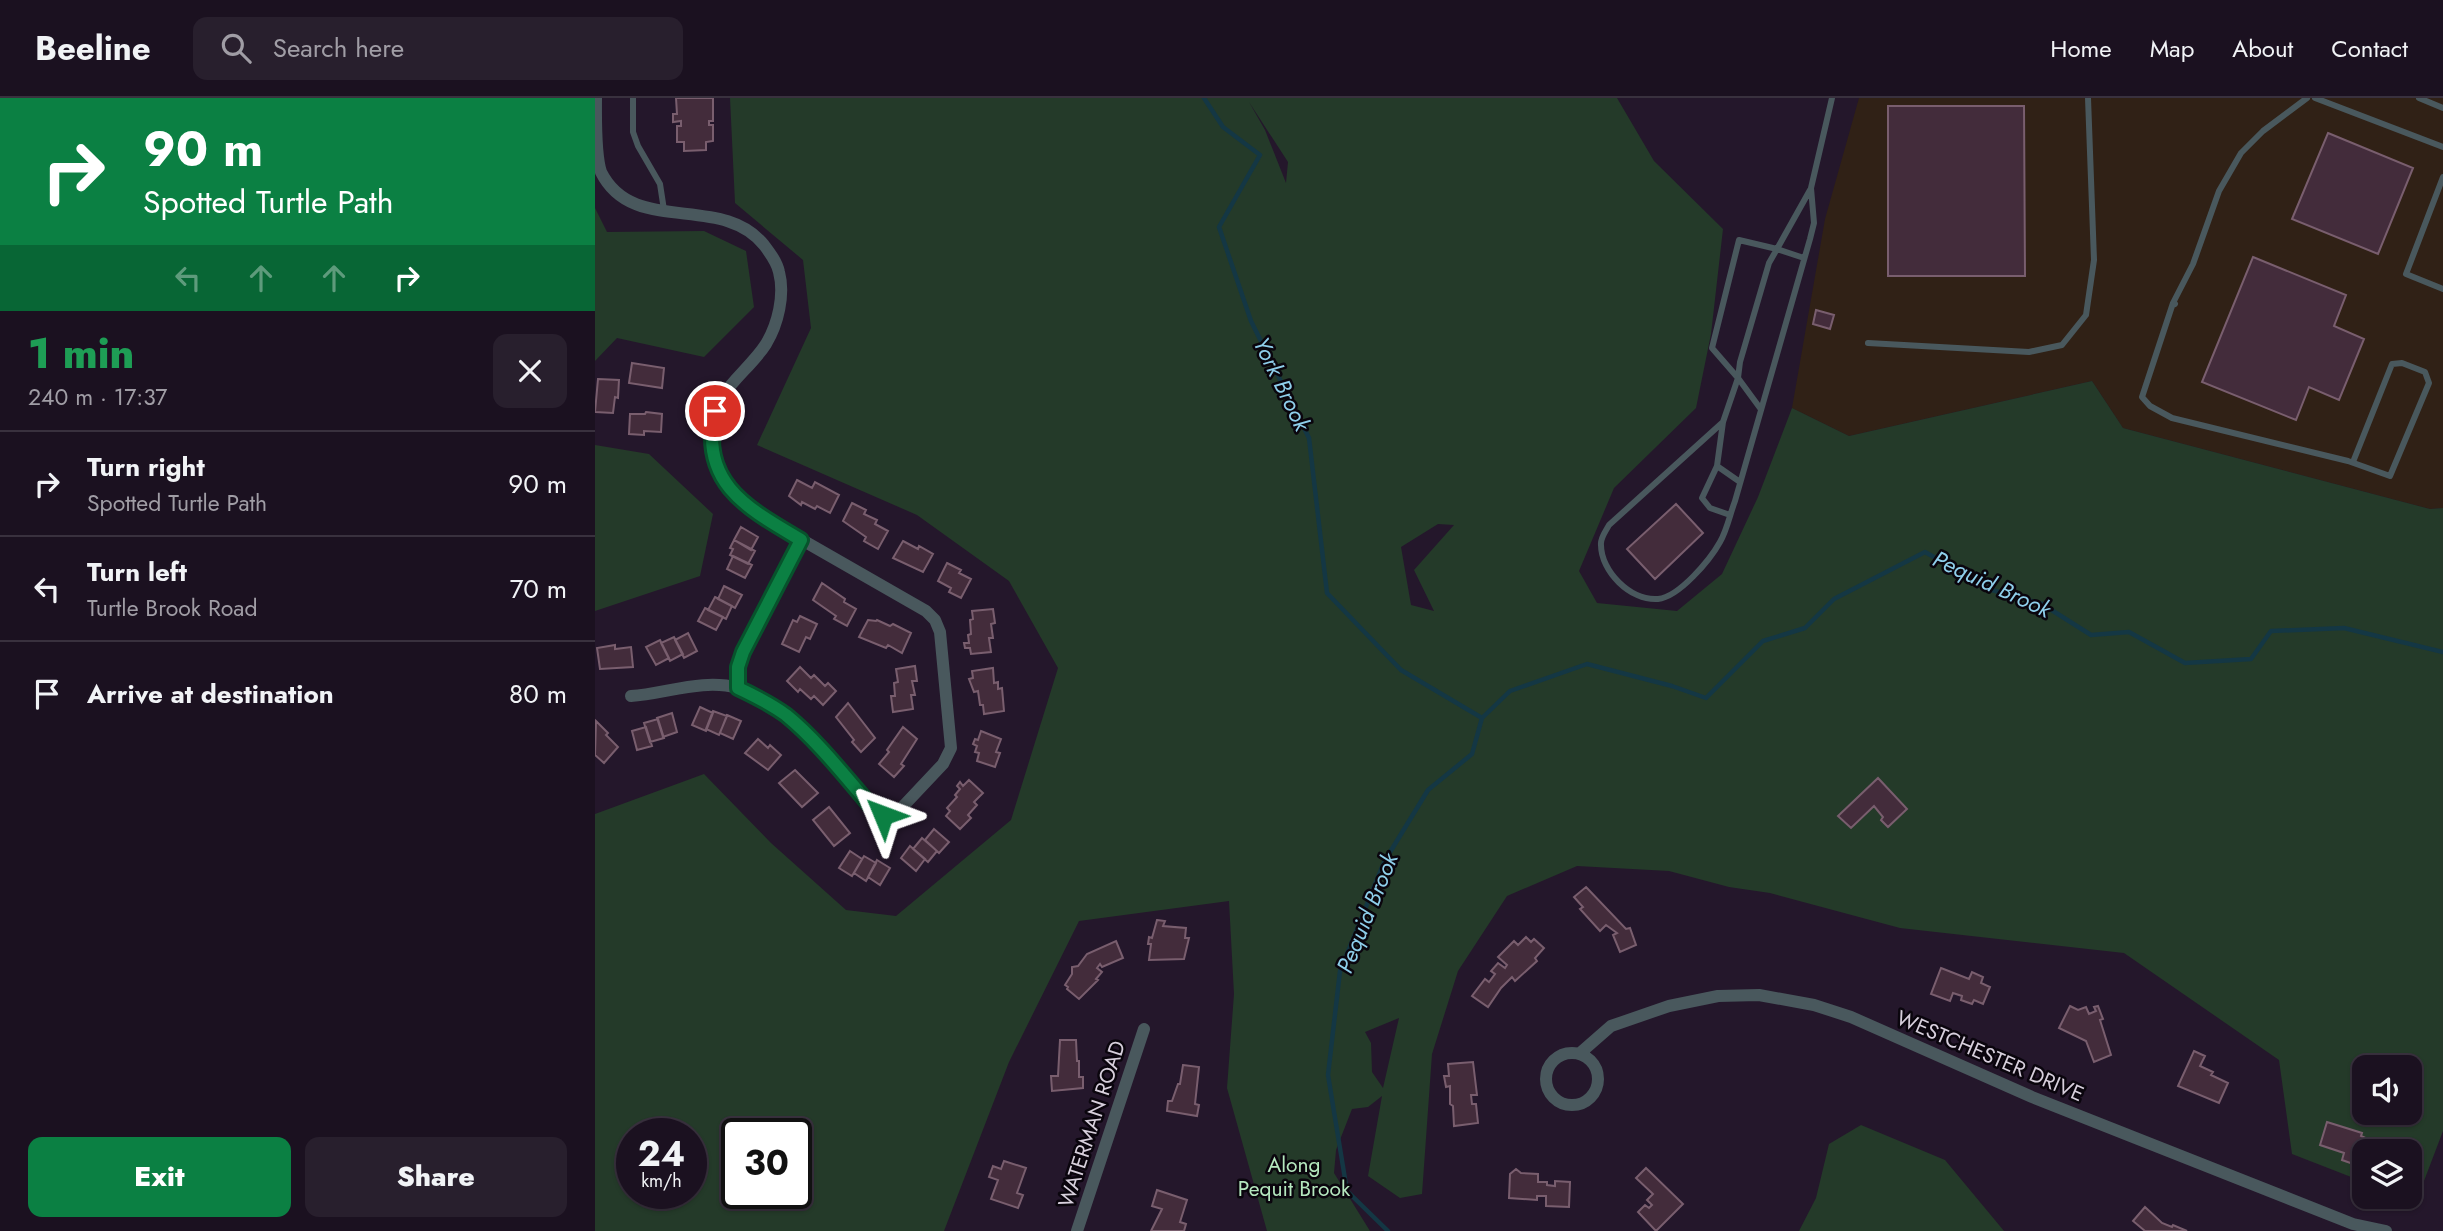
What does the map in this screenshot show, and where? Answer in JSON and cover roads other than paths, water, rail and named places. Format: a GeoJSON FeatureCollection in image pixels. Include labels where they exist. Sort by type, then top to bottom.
{"type":"FeatureCollection","features":[{"type":"Feature","properties":{"kind":"street"},"geometry":{"type":"LineString","coordinates":[[596,98],[597,160],[601,172],[613,188],[628,201],[645,208],[698,214],[742,226],[757,236],[771,254],[779,272],[779,309],[774,328],[765,346],[722,397],[715,411],[711,443],[713,460],[732,491],[755,513],[926,611],[935,620],[940,632],[951,748],[949,756],[893,817],[875,811],[786,715],[738,688],[687,687],[631,696]]}},
{"type":"Feature","properties":{"kind":"street"},"geometry":{"type":"LineString","coordinates":[[738,688],[738,667],[743,652],[801,540]]}},
{"type":"Feature","properties":{"kind":"street","name":"WESTCHESTER DRIVE"},"geometry":{"type":"LineString","coordinates":[[1579,1054],[1594,1065],[1597,1074],[1594,1093],[1579,1104],[1561,1103],[1548,1090],[1547,1072],[1551,1064],[1558,1057],[1579,1054],[1611,1026],[1669,1006],[1718,996],[1759,995],[1814,1005],[1851,1017],[2032,1097],[2353,1224],[2386,1231]]}},
{"type":"Feature","properties":{"kind":"street","name":"WATERMAN ROAD"},"geometry":{"type":"LineString","coordinates":[[1077,1231],[1144,1029]]}},
{"type":"Feature","properties":{"kind":"lane"},"geometry":{"type":"LineString","coordinates":[[633,98],[633,132],[660,184],[664,212]]}},
{"type":"Feature","properties":{"kind":"lane"},"geometry":{"type":"LineString","coordinates":[[1730,515],[1710,508],[1702,498],[1717,466],[1723,422],[1738,378],[1740,362],[1769,263],[1811,188],[1832,98]]}},
{"type":"Feature","properties":{"kind":"lane"},"geometry":{"type":"LineString","coordinates":[[1868,342],[2029,352],[2061,345],[2086,315],[2094,260],[2088,98]]}},
{"type":"Feature","properties":{"kind":"lane"},"geometry":{"type":"LineString","coordinates":[[2307,98],[2263,131],[2241,153],[2219,191],[2193,264],[2174,303],[2142,397],[2150,406],[2172,418],[2353,462],[2390,476],[2429,383],[2425,372],[2402,363],[2392,365],[2353,462]]}},
{"type":"Feature","properties":{"kind":"lane"},"geometry":{"type":"LineString","coordinates":[[2315,98],[2443,147]]}},
{"type":"Feature","properties":{"kind":"lane"},"geometry":{"type":"LineString","coordinates":[[2419,98],[2443,108]]}},
{"type":"Feature","properties":{"kind":"lane"},"geometry":{"type":"LineString","coordinates":[[2443,177],[2406,274],[2443,289]]}},
{"type":"Feature","properties":{"kind":"lane"},"geometry":{"type":"LineString","coordinates":[[1723,422],[1609,525],[1600,542],[1603,562],[1615,579],[1637,595],[1659,599],[1678,590],[1701,568],[1721,541],[1814,223],[1811,188]]}},
{"type":"Feature","properties":{"kind":"lane"},"geometry":{"type":"LineString","coordinates":[[1760,408],[1711,348],[1739,240],[1804,258]]}},
{"type":"Feature","properties":{"kind":"lane"},"geometry":{"type":"LineString","coordinates":[[1717,466],[1740,482]]}},
{"type":"Feature","properties":{"kind":"waterway","name":"York Brook"},"geometry":{"type":"LineString","coordinates":[[1204,98],[1223,127],[1260,155],[1219,227],[1251,321],[1309,438],[1327,593],[1401,670],[1482,718]]}},
{"type":"Feature","properties":{"kind":"waterway","name":"Pequid Brook"},"geometry":{"type":"LineString","coordinates":[[1388,1231],[1347,1191],[1328,1075],[1340,971],[1384,862],[1428,790],[1472,754],[1482,718],[1510,691],[1587,664],[1672,686],[1706,698],[1763,641],[1805,628],[1834,599],[1925,552],[1992,590],[2042,604],[2091,635],[2129,632],[2185,663],[2251,659],[2271,631],[2344,628],[2443,652]]}},
{"type":"Feature","properties":{"kind":"park label","name":"Along Pequit Brook"},"geometry":{"type":"Point","coordinates":[1294,1177]}}]}
